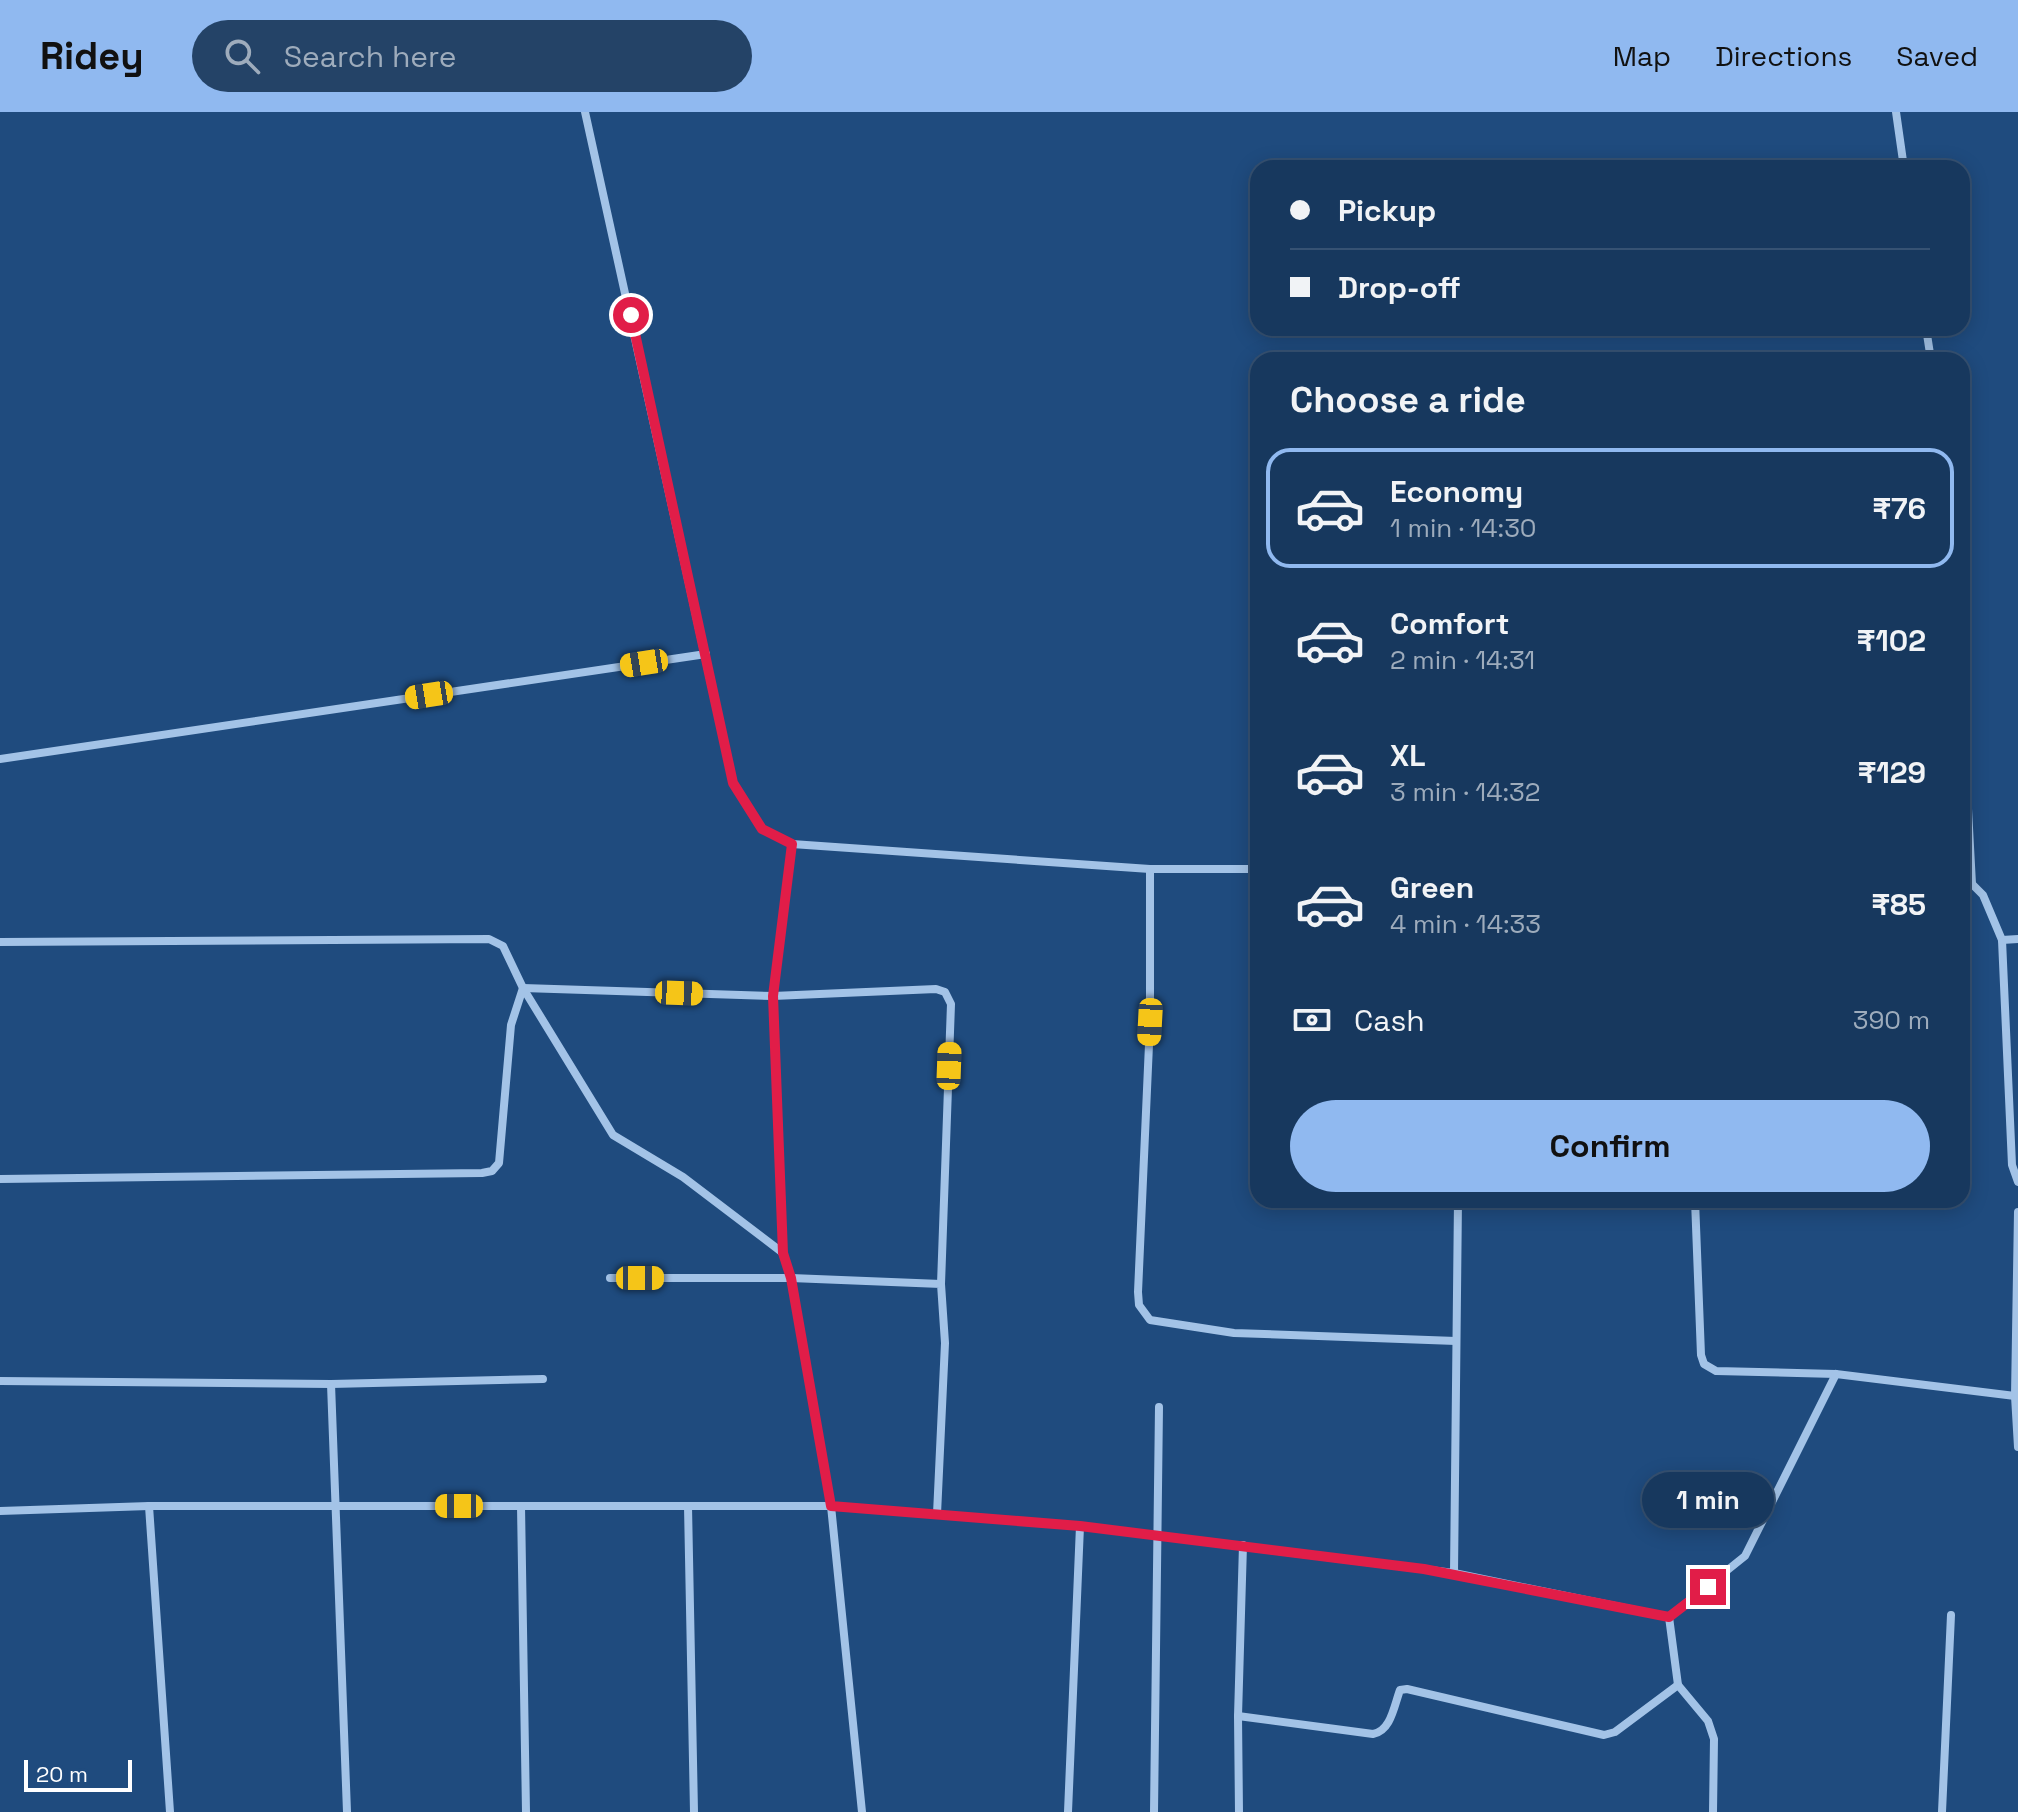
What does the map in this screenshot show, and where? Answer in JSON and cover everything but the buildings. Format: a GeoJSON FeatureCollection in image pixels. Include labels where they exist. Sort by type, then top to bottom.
{"type":"FeatureCollection","features":[{"type":"Feature","properties":{"kind":"street"},"geometry":{"type":"LineString","coordinates":[[585,112],[733,783],[762,829],[792,844],[1150,869],[1250,869]]}},
{"type":"Feature","properties":{"kind":"street"},"geometry":{"type":"LineString","coordinates":[[1896,112],[1903,160]]}},
{"type":"Feature","properties":{"kind":"street"},"geometry":{"type":"LineString","coordinates":[[0,759],[706,654]]}},
{"type":"Feature","properties":{"kind":"street"},"geometry":{"type":"LineString","coordinates":[[792,844],[773,996],[783,1253],[791,1278],[831,1506],[862,1812]]}},
{"type":"Feature","properties":{"kind":"street"},"geometry":{"type":"LineString","coordinates":[[1970,846],[1972,884],[1992,911],[2002,940],[2012,1165],[2018,1182]]}},
{"type":"Feature","properties":{"kind":"street"},"geometry":{"type":"LineString","coordinates":[[1150,869],[1150,1022],[1138,1292],[1144,1314],[1150,1320],[1234,1333],[1456,1341]]}},
{"type":"Feature","properties":{"kind":"street"},"geometry":{"type":"LineString","coordinates":[[0,942],[489,939],[503,946],[523,988],[613,1135],[683,1177],[783,1253]]}},
{"type":"Feature","properties":{"kind":"street"},"geometry":{"type":"LineString","coordinates":[[2002,940],[2018,939]]}},
{"type":"Feature","properties":{"kind":"street"},"geometry":{"type":"LineString","coordinates":[[523,988],[773,996],[936,989],[949,997],[941,1284],[945,1343],[937,1514]]}},
{"type":"Feature","properties":{"kind":"street"},"geometry":{"type":"LineString","coordinates":[[0,1179],[341,1176],[492,1171],[499,1163],[511,1025],[523,988]]}},
{"type":"Feature","properties":{"kind":"street"},"geometry":{"type":"LineString","coordinates":[[1454,1573],[1458,1208]]}},
{"type":"Feature","properties":{"kind":"street"},"geometry":{"type":"LineString","coordinates":[[1695,1208],[1701,1355],[1704,1364],[1716,1371],[1836,1374],[2015,1396]]}},
{"type":"Feature","properties":{"kind":"street"},"geometry":{"type":"LineString","coordinates":[[2018,1212],[2015,1396],[2018,1447]]}},
{"type":"Feature","properties":{"kind":"street"},"geometry":{"type":"LineString","coordinates":[[610,1278],[791,1278],[941,1284]]}},
{"type":"Feature","properties":{"kind":"street"},"geometry":{"type":"LineString","coordinates":[[1669,1617],[1745,1556],[1836,1374]]}},
{"type":"Feature","properties":{"kind":"street"},"geometry":{"type":"LineString","coordinates":[[0,1381],[331,1384],[543,1379]]}},
{"type":"Feature","properties":{"kind":"street"},"geometry":{"type":"LineString","coordinates":[[331,1384],[347,1812]]}},
{"type":"Feature","properties":{"kind":"street"},"geometry":{"type":"LineString","coordinates":[[1154,1812],[1159,1407]]}},
{"type":"Feature","properties":{"kind":"street"},"geometry":{"type":"LineString","coordinates":[[0,1511],[149,1506],[831,1506],[1080,1526],[1243,1545],[1454,1573],[1669,1617]]}},
{"type":"Feature","properties":{"kind":"street"},"geometry":{"type":"LineString","coordinates":[[149,1506],[170,1812]]}},
{"type":"Feature","properties":{"kind":"street"},"geometry":{"type":"LineString","coordinates":[[521,1506],[526,1812]]}},
{"type":"Feature","properties":{"kind":"street"},"geometry":{"type":"LineString","coordinates":[[688,1506],[694,1812]]}},
{"type":"Feature","properties":{"kind":"street"},"geometry":{"type":"LineString","coordinates":[[1068,1812],[1080,1526]]}},
{"type":"Feature","properties":{"kind":"street"},"geometry":{"type":"LineString","coordinates":[[1239,1812],[1238,1716],[1243,1545]]}},
{"type":"Feature","properties":{"kind":"street"},"geometry":{"type":"LineString","coordinates":[[1942,1812],[1951,1615]]}},
{"type":"Feature","properties":{"kind":"street"},"geometry":{"type":"LineString","coordinates":[[1669,1617],[1678,1685],[1708,1721],[1714,1739],[1713,1812]]}},
{"type":"Feature","properties":{"kind":"street"},"geometry":{"type":"LineString","coordinates":[[1238,1716],[1381,1733],[1386,1728],[1400,1690],[1407,1689],[1604,1735],[1615,1732],[1678,1685]]}},
{"type":"Feature","properties":{"kind":"route"},"geometry":{"type":"LineString","coordinates":[[631,315],[733,783],[762,829],[792,844],[773,996],[783,1253],[791,1278],[831,1506],[1157,1534],[1424,1569],[1669,1617],[1708,1587]]}}]}
